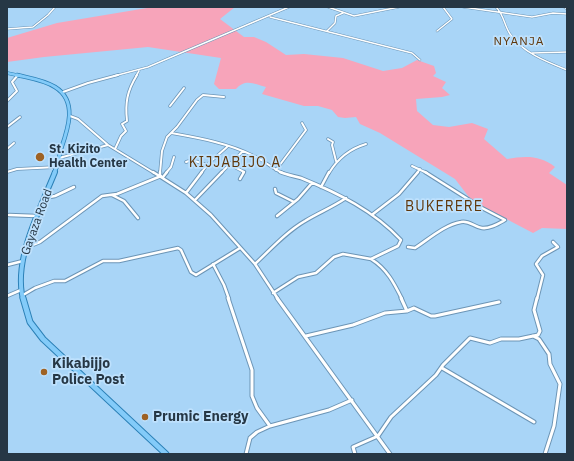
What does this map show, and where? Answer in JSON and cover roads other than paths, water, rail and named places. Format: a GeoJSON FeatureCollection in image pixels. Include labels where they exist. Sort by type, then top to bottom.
{"type":"FeatureCollection","features":[{"type":"Feature","properties":{"kind":"main road"},"geometry":{"type":"LineString","coordinates":[[7,73],[46,82],[63,92]]}},
{"type":"Feature","properties":{"kind":"main road","name":"Gayaza Road"},"geometry":{"type":"LineString","coordinates":[[63,92],[70,106],[67,131],[58,158],[57,167],[25,248],[22,261],[22,296],[30,322],[43,339],[166,454]]}},
{"type":"Feature","properties":{"kind":"street"},"geometry":{"type":"LineString","coordinates":[[7,29],[33,27],[48,16],[55,7]]}},
{"type":"Feature","properties":{"kind":"street"},"geometry":{"type":"LineString","coordinates":[[63,92],[88,83],[139,70],[269,17],[289,7]]}},
{"type":"Feature","properties":{"kind":"street"},"geometry":{"type":"LineString","coordinates":[[328,7],[356,16],[399,7]]}},
{"type":"Feature","properties":{"kind":"street"},"geometry":{"type":"LineString","coordinates":[[437,31],[443,28],[452,19],[443,7]]}},
{"type":"Feature","properties":{"kind":"street"},"geometry":{"type":"LineString","coordinates":[[463,7],[532,17],[567,14]]}},
{"type":"Feature","properties":{"kind":"street"},"geometry":{"type":"LineString","coordinates":[[496,7],[501,12],[511,36],[530,53],[567,70]]}},
{"type":"Feature","properties":{"kind":"street"},"geometry":{"type":"LineString","coordinates":[[326,31],[335,23],[336,16],[344,12]]}},
{"type":"Feature","properties":{"kind":"street"},"geometry":{"type":"LineString","coordinates":[[269,17],[412,53],[420,60]]}},
{"type":"Feature","properties":{"kind":"street"},"geometry":{"type":"LineString","coordinates":[[530,53],[567,52]]}},
{"type":"Feature","properties":{"kind":"street"},"geometry":{"type":"LineString","coordinates":[[115,149],[121,136],[126,132],[122,124],[127,121],[125,106],[127,91],[139,70]]}},
{"type":"Feature","properties":{"kind":"street"},"geometry":{"type":"LineString","coordinates":[[7,82],[12,82],[18,75]]}},
{"type":"Feature","properties":{"kind":"street"},"geometry":{"type":"LineString","coordinates":[[7,101],[17,91],[12,82]]}},
{"type":"Feature","properties":{"kind":"street"},"geometry":{"type":"LineString","coordinates":[[170,106],[184,88]]}},
{"type":"Feature","properties":{"kind":"street"},"geometry":{"type":"LineString","coordinates":[[161,176],[162,151],[167,137],[202,95],[224,97]]}},
{"type":"Feature","properties":{"kind":"street"},"geometry":{"type":"LineString","coordinates":[[70,116],[78,119],[108,145],[161,176],[186,193],[211,215],[255,264],[273,293],[306,336],[390,454]]}},
{"type":"Feature","properties":{"kind":"street"},"geometry":{"type":"LineString","coordinates":[[7,128],[20,117]]}},
{"type":"Feature","properties":{"kind":"street"},"geometry":{"type":"LineString","coordinates":[[302,123],[306,130],[276,170],[312,183],[346,198],[373,214],[401,240],[401,243],[398,246],[371,259]]}},
{"type":"Feature","properties":{"kind":"street"},"geometry":{"type":"LineString","coordinates":[[171,133],[210,140],[243,151],[255,156],[281,173]]}},
{"type":"Feature","properties":{"kind":"street"},"geometry":{"type":"LineString","coordinates":[[328,139],[333,142],[332,145],[337,159],[336,161]]}},
{"type":"Feature","properties":{"kind":"street"},"geometry":{"type":"LineString","coordinates":[[7,149],[14,142]]}},
{"type":"Feature","properties":{"kind":"street"},"geometry":{"type":"LineString","coordinates":[[321,187],[336,161],[356,147],[366,144]]}},
{"type":"Feature","properties":{"kind":"street"},"geometry":{"type":"LineString","coordinates":[[58,158],[108,145]]}},
{"type":"Feature","properties":{"kind":"street"},"geometry":{"type":"LineString","coordinates":[[186,193],[207,165],[228,147]]}},
{"type":"Feature","properties":{"kind":"street"},"geometry":{"type":"LineString","coordinates":[[195,200],[243,151]]}},
{"type":"Feature","properties":{"kind":"street"},"geometry":{"type":"LineString","coordinates":[[25,248],[40,242],[102,196],[137,187],[161,176],[171,167],[174,157]]}},
{"type":"Feature","properties":{"kind":"street"},"geometry":{"type":"LineString","coordinates":[[186,162],[192,160],[207,165]]}},
{"type":"Feature","properties":{"kind":"street"},"geometry":{"type":"LineString","coordinates":[[229,164],[244,172],[240,179]]}},
{"type":"Feature","properties":{"kind":"street"},"geometry":{"type":"LineString","coordinates":[[408,247],[415,248],[432,237],[462,222],[468,222],[483,228],[493,227],[505,220],[482,208],[420,169],[412,166]]}},
{"type":"Feature","properties":{"kind":"street"},"geometry":{"type":"LineString","coordinates":[[7,172],[17,169],[57,167]]}},
{"type":"Feature","properties":{"kind":"street"},"geometry":{"type":"LineString","coordinates":[[373,214],[409,186],[420,169]]}},
{"type":"Feature","properties":{"kind":"street"},"geometry":{"type":"LineString","coordinates":[[277,216],[294,202],[312,183]]}},
{"type":"Feature","properties":{"kind":"street"},"geometry":{"type":"LineString","coordinates":[[44,198],[55,196],[74,187]]}},
{"type":"Feature","properties":{"kind":"street"},"geometry":{"type":"LineString","coordinates":[[275,189],[276,193],[294,202]]}},
{"type":"Feature","properties":{"kind":"street"},"geometry":{"type":"LineString","coordinates":[[110,195],[124,201],[138,218]]}},
{"type":"Feature","properties":{"kind":"street"},"geometry":{"type":"LineString","coordinates":[[255,264],[286,235],[304,221],[331,208],[346,198]]}},
{"type":"Feature","properties":{"kind":"street"},"geometry":{"type":"LineString","coordinates":[[9,215],[37,216]]}},
{"type":"Feature","properties":{"kind":"street"},"geometry":{"type":"LineString","coordinates":[[355,454],[353,447],[378,436],[386,423],[397,411],[417,394],[442,368],[443,364],[470,338],[490,343],[501,339],[519,339],[538,335],[540,331],[534,310],[543,275],[536,264],[542,256],[558,247],[552,242]]}},
{"type":"Feature","properties":{"kind":"street"},"geometry":{"type":"LineString","coordinates":[[22,296],[35,288],[54,281],[65,280],[103,261],[119,261],[178,248],[181,250],[189,269],[194,274],[199,274],[240,248]]}},
{"type":"Feature","properties":{"kind":"street"},"geometry":{"type":"LineString","coordinates":[[273,293],[296,278],[316,272],[334,257],[339,255],[348,255],[371,259],[384,267],[389,273],[407,311]]}},
{"type":"Feature","properties":{"kind":"street"},"geometry":{"type":"LineString","coordinates":[[7,265],[22,261]]}},
{"type":"Feature","properties":{"kind":"street"},"geometry":{"type":"LineString","coordinates":[[213,264],[224,285],[252,370],[252,396],[270,426]]}},
{"type":"Feature","properties":{"kind":"street"},"geometry":{"type":"LineString","coordinates":[[7,296],[23,289]]}},
{"type":"Feature","properties":{"kind":"street"},"geometry":{"type":"LineString","coordinates":[[306,336],[353,325],[385,313],[407,311],[414,308],[431,316],[435,316],[499,302]]}},
{"type":"Feature","properties":{"kind":"street"},"geometry":{"type":"LineString","coordinates":[[533,336],[539,339],[545,347],[550,364],[560,384],[554,426],[545,454]]}},
{"type":"Feature","properties":{"kind":"street"},"geometry":{"type":"LineString","coordinates":[[442,368],[534,422]]}},
{"type":"Feature","properties":{"kind":"street"},"geometry":{"type":"LineString","coordinates":[[246,454],[253,434],[270,426],[329,410],[352,400]]}},
{"type":"Feature","properties":{"kind":"place","name":"St. Kizito Health Center"},"geometry":{"type":"Point","coordinates":[40,157]}},
{"type":"Feature","properties":{"kind":"place","name":"Kikabijjo Police Post"},"geometry":{"type":"Point","coordinates":[44,372]}},
{"type":"Feature","properties":{"kind":"place","name":"Prumic Energy"},"geometry":{"type":"Point","coordinates":[145,417]}},
{"type":"Feature","properties":{"kind":"district","name":"NYANJA"},"geometry":{"type":"Point","coordinates":[519,42]}},
{"type":"Feature","properties":{"kind":"district","name":"KIJJABIJO A"},"geometry":{"type":"Point","coordinates":[235,163]}},
{"type":"Feature","properties":{"kind":"district","name":"BUKERERE"},"geometry":{"type":"Point","coordinates":[444,207]}}]}
